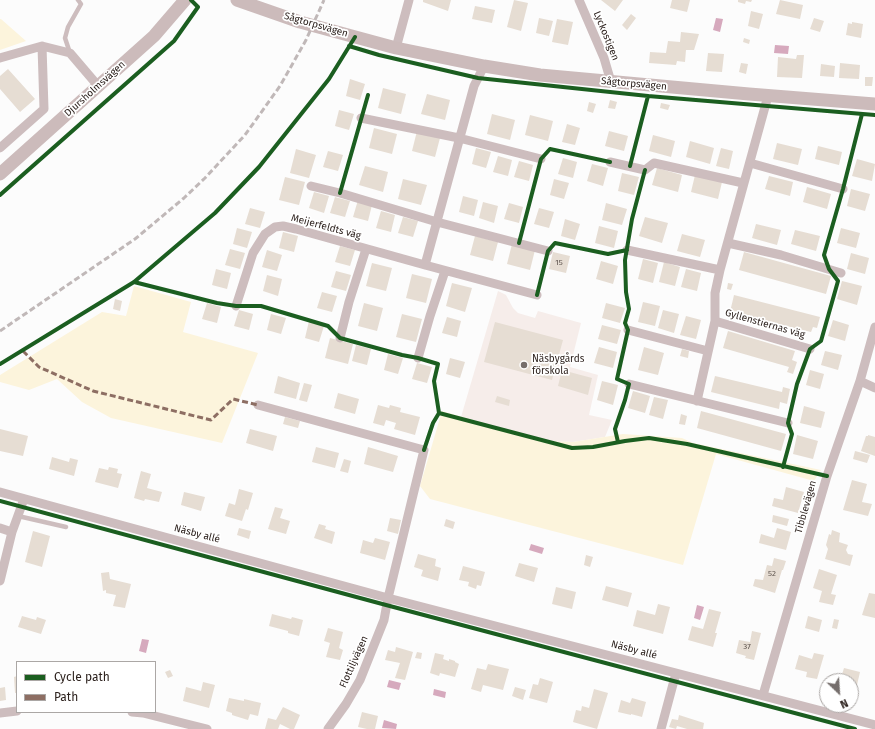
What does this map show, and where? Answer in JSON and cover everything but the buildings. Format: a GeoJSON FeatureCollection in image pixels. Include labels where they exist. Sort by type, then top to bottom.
{"type":"FeatureCollection","features":[{"type":"Feature","properties":{"kind":"street","name":"Djursholmsvägen"},"geometry":{"type":"LineString","coordinates":[[0,174],[154,36],[185,0]]}},
{"type":"Feature","properties":{"kind":"street","name":"Sågtorpsvägen"},"geometry":{"type":"LineString","coordinates":[[237,0],[300,22],[396,48],[484,66],[540,75],[611,82],[875,104]]}},
{"type":"Feature","properties":{"kind":"street"},"geometry":{"type":"LineString","coordinates":[[396,48],[409,0]]}},
{"type":"Feature","properties":{"kind":"street","name":"Lyckostigen"},"geometry":{"type":"LineString","coordinates":[[579,0],[604,58],[611,82]]}},
{"type":"Feature","properties":{"kind":"street"},"geometry":{"type":"LineString","coordinates":[[0,148],[44,109],[42,46]]}},
{"type":"Feature","properties":{"kind":"street"},"geometry":{"type":"LineString","coordinates":[[0,58],[42,46],[70,53],[98,87]]}},
{"type":"Feature","properties":{"kind":"street"},"geometry":{"type":"LineString","coordinates":[[425,265],[474,86],[484,66]]}},
{"type":"Feature","properties":{"kind":"street","name":"Gyllenstiernas väg"},"geometry":{"type":"LineString","coordinates":[[697,400],[714,321],[715,293],[720,270],[768,96]]}},
{"type":"Feature","properties":{"kind":"street"},"geometry":{"type":"LineString","coordinates":[[361,118],[460,138],[541,159]]}},
{"type":"Feature","properties":{"kind":"street"},"geometry":{"type":"LineString","coordinates":[[610,162],[645,170],[654,163],[743,183]]}},
{"type":"Feature","properties":{"kind":"street"},"geometry":{"type":"LineString","coordinates":[[750,163],[843,189]]}},
{"type":"Feature","properties":{"kind":"street"},"geometry":{"type":"LineString","coordinates":[[311,186],[340,193],[437,222],[548,250]]}},
{"type":"Feature","properties":{"kind":"street","name":"Meijerfeldts väg"},"geometry":{"type":"LineString","coordinates":[[236,306],[253,253],[265,234],[275,227],[283,226],[537,296]]}},
{"type":"Feature","properties":{"kind":"street"},"geometry":{"type":"LineString","coordinates":[[728,243],[841,273]]}},
{"type":"Feature","properties":{"kind":"street","name":"Meijerfeldts väg"},"geometry":{"type":"LineString","coordinates":[[340,338],[349,302],[366,249]]}},
{"type":"Feature","properties":{"kind":"street"},"geometry":{"type":"LineString","coordinates":[[627,250],[720,270]]}},
{"type":"Feature","properties":{"kind":"street"},"geometry":{"type":"LineString","coordinates":[[418,358],[445,271]]}},
{"type":"Feature","properties":{"kind":"street","name":"Gyllenstiernas väg"},"geometry":{"type":"LineString","coordinates":[[714,321],[810,349]]}},
{"type":"Feature","properties":{"kind":"street","name":"Tibblevägen"},"geometry":{"type":"LineString","coordinates":[[763,695],[827,476],[860,381],[875,327]]}},
{"type":"Feature","properties":{"kind":"street"},"geometry":{"type":"LineString","coordinates":[[628,330],[708,351]]}},
{"type":"Feature","properties":{"kind":"street"},"geometry":{"type":"LineString","coordinates":[[860,381],[875,388]]}},
{"type":"Feature","properties":{"kind":"street"},"geometry":{"type":"LineString","coordinates":[[629,384],[788,423]]}},
{"type":"Feature","properties":{"kind":"street"},"geometry":{"type":"LineString","coordinates":[[258,405],[424,450],[388,598]]}},
{"type":"Feature","properties":{"kind":"street","name":"Näsby allé"},"geometry":{"type":"LineString","coordinates":[[0,492],[388,598],[763,695],[875,726]]}},
{"type":"Feature","properties":{"kind":"street"},"geometry":{"type":"LineString","coordinates":[[0,581],[12,532],[24,498]]}},
{"type":"Feature","properties":{"kind":"street"},"geometry":{"type":"LineString","coordinates":[[0,528],[12,532]]}},
{"type":"Feature","properties":{"kind":"street","name":"Flottiljvägen"},"geometry":{"type":"LineString","coordinates":[[328,729],[346,704],[360,680],[384,620],[388,598]]}},
{"type":"Feature","properties":{"kind":"street"},"geometry":{"type":"LineString","coordinates":[[661,729],[676,673]]}},
{"type":"Feature","properties":{"kind":"street"},"geometry":{"type":"LineString","coordinates":[[0,713],[16,711]]}},
{"type":"Feature","properties":{"kind":"street"},"geometry":{"type":"LineString","coordinates":[[143,713],[207,729]]}},
{"type":"Feature","properties":{"kind":"lane"},"geometry":{"type":"LineString","coordinates":[[70,53],[65,38],[68,27],[81,4],[78,0]]}},
{"type":"Feature","properties":{"kind":"lane"},"geometry":{"type":"LineString","coordinates":[[18,516],[66,527]]}},
{"type":"Feature","properties":{"kind":"shaded area"},"geometry":{"type":"Polygon","coordinates":[[[716,18],[723,19],[720,32],[713,30],[716,18]]]}},
{"type":"Feature","properties":{"kind":"shaded area"},"geometry":{"type":"Polygon","coordinates":[[[1,19],[26,41],[0,50],[1,19]]]}},
{"type":"Feature","properties":{"kind":"shaded area"},"geometry":{"type":"Polygon","coordinates":[[[775,45],[789,46],[788,54],[774,53],[775,45]]]}},
{"type":"Feature","properties":{"kind":"shaded area"},"geometry":{"type":"Polygon","coordinates":[[[134,286],[191,302],[183,332],[258,353],[222,443],[111,418],[82,402],[57,379],[29,390],[0,382],[0,375],[102,312],[126,316],[134,286]]]}},
{"type":"Feature","properties":{"kind":"shaded area","name":"Näsbygårds förskola"},"geometry":{"type":"Polygon","coordinates":[[[498,291],[506,295],[513,308],[518,313],[535,318],[538,311],[581,323],[570,367],[598,375],[589,415],[612,420],[605,437],[573,442],[545,441],[461,417],[498,291]]]}},
{"type":"Feature","properties":{"kind":"shaded area"},"geometry":{"type":"Polygon","coordinates":[[[442,411],[545,441],[573,442],[623,434],[682,438],[693,443],[821,470],[814,481],[716,454],[683,565],[430,499],[420,486],[442,411]]]}},
{"type":"Feature","properties":{"kind":"shaded area"},"geometry":{"type":"Polygon","coordinates":[[[531,544],[544,548],[542,554],[529,550],[531,544]]]}},
{"type":"Feature","properties":{"kind":"shaded area"},"geometry":{"type":"Polygon","coordinates":[[[697,605],[704,607],[700,620],[694,618],[697,605]]]}},
{"type":"Feature","properties":{"kind":"shaded area"},"geometry":{"type":"Polygon","coordinates":[[[142,639],[149,640],[146,653],[139,651],[142,639]]]}},
{"type":"Feature","properties":{"kind":"shaded area"},"geometry":{"type":"Polygon","coordinates":[[[389,680],[401,683],[399,690],[387,687],[389,680]]]}},
{"type":"Feature","properties":{"kind":"shaded area"},"geometry":{"type":"Polygon","coordinates":[[[434,689],[446,692],[445,698],[433,695],[434,689]]]}},
{"type":"Feature","properties":{"kind":"shaded area"},"geometry":{"type":"Polygon","coordinates":[[[384,720],[397,724],[396,729],[382,728],[384,720]]]}},
{"type":"Feature","properties":{"kind":"railway"},"geometry":{"type":"LineString","coordinates":[[0,331],[135,239],[184,198],[205,178],[245,135],[280,86],[306,40],[324,0]]}},
{"type":"Feature","properties":{"kind":"marked path"},"geometry":{"type":"LineString","coordinates":[[23,351],[39,367],[93,391],[211,420],[233,399],[258,405]]}},
{"type":"Feature","properties":{"kind":"cycle path"},"geometry":{"type":"LineString","coordinates":[[0,195],[174,41],[198,7],[191,0]]}},
{"type":"Feature","properties":{"kind":"cycle path"},"geometry":{"type":"LineString","coordinates":[[0,364],[134,282],[215,213],[259,167],[329,79],[355,37]]}},
{"type":"Feature","properties":{"kind":"cycle path"},"geometry":{"type":"LineString","coordinates":[[349,46],[379,55],[478,78],[648,96],[875,115]]}},
{"type":"Feature","properties":{"kind":"cycle path"},"geometry":{"type":"LineString","coordinates":[[340,193],[368,95]]}},
{"type":"Feature","properties":{"kind":"cycle path"},"geometry":{"type":"LineString","coordinates":[[630,166],[648,96]]}},
{"type":"Feature","properties":{"kind":"cycle path"},"geometry":{"type":"LineString","coordinates":[[783,467],[792,434],[788,423],[797,384],[810,349],[821,341],[838,281],[829,269],[824,255],[862,114]]}},
{"type":"Feature","properties":{"kind":"cycle path"},"geometry":{"type":"LineString","coordinates":[[519,243],[541,159],[550,149],[610,162]]}},
{"type":"Feature","properties":{"kind":"cycle path"},"geometry":{"type":"LineString","coordinates":[[618,442],[615,429],[629,384],[617,379],[628,330],[625,323],[629,309],[626,292],[625,260],[632,219],[645,170]]}},
{"type":"Feature","properties":{"kind":"cycle path"},"geometry":{"type":"LineString","coordinates":[[537,295],[548,251],[555,243],[608,254],[627,250]]}},
{"type":"Feature","properties":{"kind":"cycle path"},"geometry":{"type":"LineString","coordinates":[[134,282],[217,303],[236,306],[261,306],[328,326],[340,338],[438,364],[434,381],[439,413],[433,423],[424,450]]}},
{"type":"Feature","properties":{"kind":"cycle path"},"geometry":{"type":"LineString","coordinates":[[439,413],[572,448],[593,447],[649,438],[687,444],[827,476]]}},
{"type":"Feature","properties":{"kind":"cycle path"},"geometry":{"type":"LineString","coordinates":[[0,501],[855,729]]}},
{"type":"Feature","properties":{"kind":"place","name":"Näsbygårds förskola"},"geometry":{"type":"Point","coordinates":[524,365]}}]}
